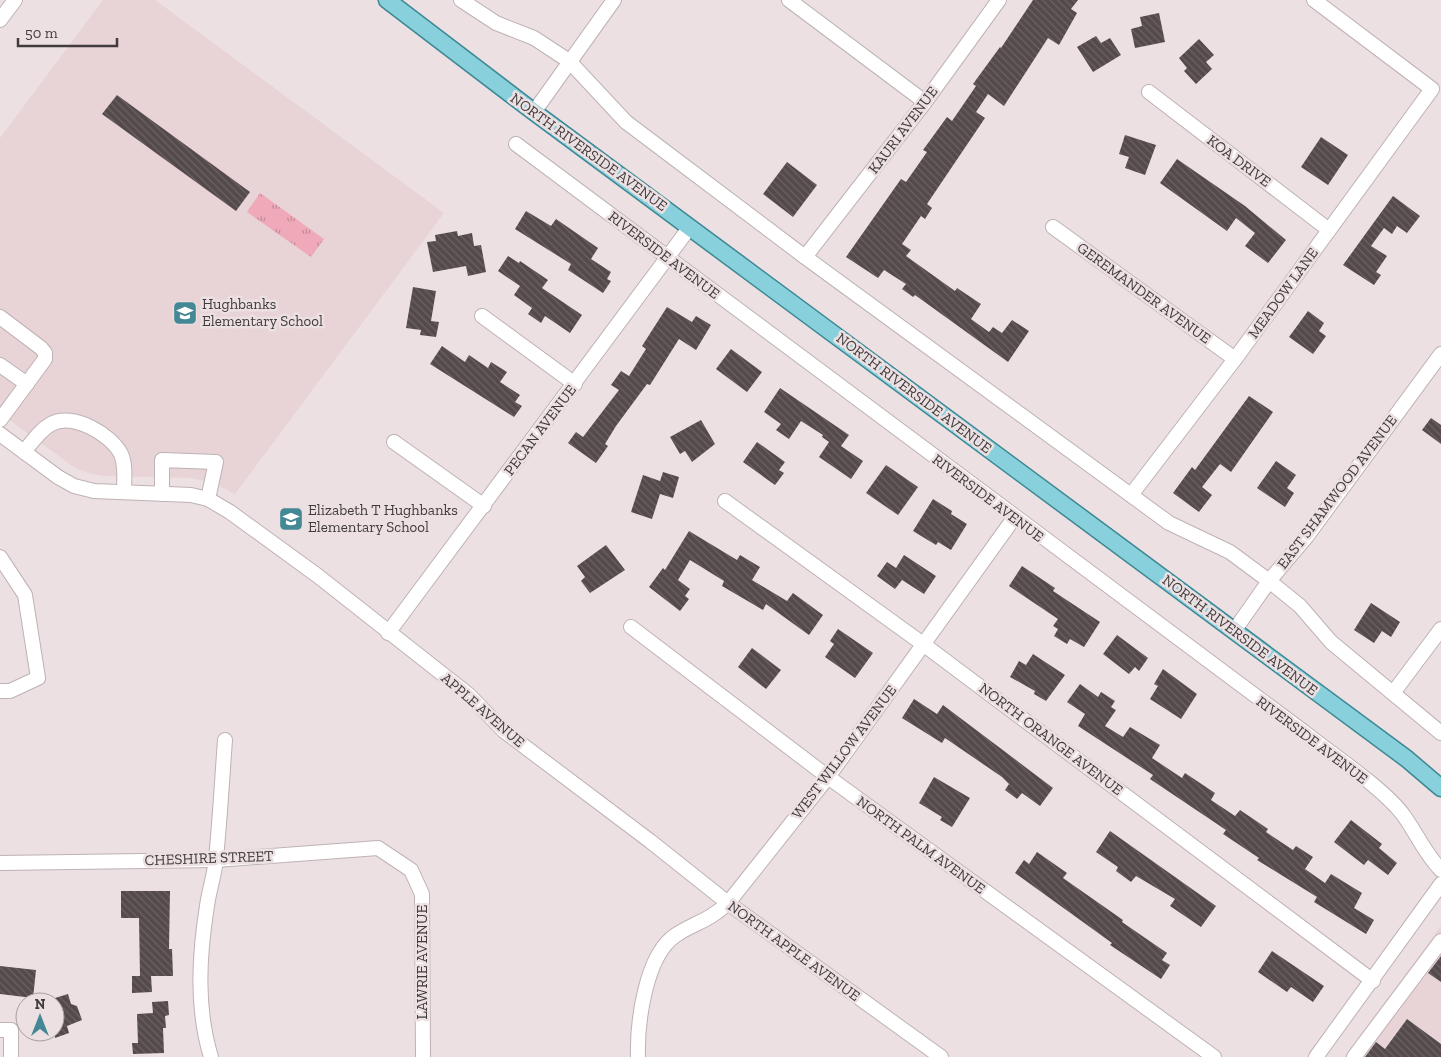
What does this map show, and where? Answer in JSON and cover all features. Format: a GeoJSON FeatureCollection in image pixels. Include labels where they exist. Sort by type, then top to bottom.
{"type":"FeatureCollection","features":[{"type":"Feature","properties":{"kind":"main road","name":"NORTH RIVERSIDE AVENUE"},"geometry":{"type":"LineString","coordinates":[[387,0],[534,112],[1407,759],[1441,788]]}},
{"type":"Feature","properties":{"kind":"street"},"geometry":{"type":"LineString","coordinates":[[0,20],[15,0]]}},
{"type":"Feature","properties":{"kind":"street"},"geometry":{"type":"LineString","coordinates":[[461,0],[496,23],[534,38],[569,61],[626,122],[805,257],[1169,523],[1230,552],[1269,581],[1300,606],[1331,642],[1441,733]]}},
{"type":"Feature","properties":{"kind":"street"},"geometry":{"type":"LineString","coordinates":[[534,112],[614,0]]}},
{"type":"Feature","properties":{"kind":"street"},"geometry":{"type":"LineString","coordinates":[[789,0],[925,102]]}},
{"type":"Feature","properties":{"kind":"street","name":"KAURI AVENUE"},"geometry":{"type":"LineString","coordinates":[[805,257],[925,102],[999,0]]}},
{"type":"Feature","properties":{"kind":"street","name":"MEADOW LANE"},"geometry":{"type":"LineString","coordinates":[[1131,495],[1235,359],[1432,89],[1314,0]]}},
{"type":"Feature","properties":{"kind":"street","name":"KOA DRIVE"},"geometry":{"type":"LineString","coordinates":[[1149,92],[1329,230]]}},
{"type":"Feature","properties":{"kind":"street","name":"RIVERSIDE AVENUE"},"geometry":{"type":"LineString","coordinates":[[516,144],[1014,518],[1304,732],[1377,790],[1404,815],[1429,858],[1441,870]]}},
{"type":"Feature","properties":{"kind":"street","name":"PECAN AVENUE"},"geometry":{"type":"LineString","coordinates":[[388,633],[690,227]]}},
{"type":"Feature","properties":{"kind":"street","name":"GEREMANDER AVENUE"},"geometry":{"type":"LineString","coordinates":[[1053,227],[1235,359]]}},
{"type":"Feature","properties":{"kind":"street"},"geometry":{"type":"LineString","coordinates":[[482,316],[575,384]]}},
{"type":"Feature","properties":{"kind":"street"},"geometry":{"type":"LineString","coordinates":[[0,317],[41,348],[45,354],[45,359],[0,420]]}},
{"type":"Feature","properties":{"kind":"street","name":"EAST SHAMWOOD AVENUE"},"geometry":{"type":"LineString","coordinates":[[1234,631],[1269,581],[1307,536],[1441,354]]}},
{"type":"Feature","properties":{"kind":"street"},"geometry":{"type":"LineString","coordinates":[[0,364],[27,384]]}},
{"type":"Feature","properties":{"kind":"street"},"geometry":{"type":"LineString","coordinates":[[24,452],[42,430],[52,423],[71,420],[81,422],[116,446],[122,456],[124,492]]}},
{"type":"Feature","properties":{"kind":"street"},"geometry":{"type":"LineString","coordinates":[[0,434],[58,477],[74,486],[94,491],[162,494],[208,499],[216,462],[162,460],[162,494]]}},
{"type":"Feature","properties":{"kind":"street"},"geometry":{"type":"LineString","coordinates":[[394,442],[484,506]]}},
{"type":"Feature","properties":{"kind":"street","name":"APPLE AVENUE"},"geometry":{"type":"LineString","coordinates":[[208,499],[230,512],[318,576],[388,633],[470,695],[504,731],[650,841]]}},
{"type":"Feature","properties":{"kind":"street","name":"NORTH ORANGE AVENUE"},"geometry":{"type":"LineString","coordinates":[[725,501],[923,644],[1373,981]]}},
{"type":"Feature","properties":{"kind":"street","name":"WEST WILLOW AVENUE"},"geometry":{"type":"LineString","coordinates":[[638,1057],[637,1035],[652,964],[674,936],[714,916],[728,903],[828,778],[1014,518]]}},
{"type":"Feature","properties":{"kind":"street"},"geometry":{"type":"LineString","coordinates":[[0,557],[25,595],[38,678],[10,691],[0,691]]}},
{"type":"Feature","properties":{"kind":"street","name":"NORTH PALM AVENUE"},"geometry":{"type":"LineString","coordinates":[[632,627],[828,778],[1214,1057]]}},
{"type":"Feature","properties":{"kind":"street"},"geometry":{"type":"LineString","coordinates":[[1393,693],[1441,629]]}},
{"type":"Feature","properties":{"kind":"street"},"geometry":{"type":"LineString","coordinates":[[211,1057],[206,1040],[201,999],[201,951],[207,905],[216,860],[225,740]]}},
{"type":"Feature","properties":{"kind":"street","name":"NORTH APPLE AVENUE"},"geometry":{"type":"LineString","coordinates":[[650,841],[728,903],[942,1057]]}},
{"type":"Feature","properties":{"kind":"street","name":"CHESHIRE STREET"},"geometry":{"type":"LineString","coordinates":[[0,863],[216,860],[378,848],[411,870]]}},
{"type":"Feature","properties":{"kind":"street","name":"LAWRIE AVENUE"},"geometry":{"type":"LineString","coordinates":[[411,870],[422,894],[423,1057]]}},
{"type":"Feature","properties":{"kind":"street"},"geometry":{"type":"LineString","coordinates":[[1316,1057],[1373,981],[1441,884]]}},
{"type":"Feature","properties":{"kind":"street"},"geometry":{"type":"LineString","coordinates":[[1354,1057],[1441,941]]}},
{"type":"Feature","properties":{"kind":"street"},"geometry":{"type":"LineString","coordinates":[[5,1030],[11,1057]]}},
{"type":"Feature","properties":{"kind":"shaded area","name":"Hughbanks Elementary School"},"geometry":{"type":"Polygon","coordinates":[[[103,0],[155,0],[444,213],[235,494],[214,483],[191,478],[105,476],[88,473],[75,468],[0,413],[0,138],[103,0]]]}},
{"type":"Feature","properties":{"kind":"shaded area"},"geometry":{"type":"Polygon","coordinates":[[[1441,926],[1441,1057],[1344,1057],[1441,926]]]}},
{"type":"Feature","properties":{"kind":"green space"},"geometry":{"type":"Polygon","coordinates":[[[260,193],[324,239],[311,257],[247,212],[260,193]]]}},
{"type":"Feature","properties":{"kind":"building"},"geometry":{"type":"Polygon","coordinates":[[[1033,0],[1078,0],[1071,9],[1077,13],[1059,45],[1048,38],[1004,106],[988,94],[976,112],[985,118],[927,204],[932,208],[925,219],[921,216],[902,244],[911,250],[906,256],[955,291],[957,288],[981,304],[971,319],[989,332],[993,327],[1002,333],[1012,320],[1029,331],[1008,362],[915,295],[913,297],[902,289],[906,284],[884,270],[878,278],[846,257],[901,179],[906,182],[927,152],[923,150],[947,117],[952,121],[976,86],[973,84],[1001,48],[1033,0]]]}},
{"type":"Feature","properties":{"kind":"building"},"geometry":{"type":"Polygon","coordinates":[[[1159,13],[1165,42],[1135,48],[1131,29],[1142,26],[1140,17],[1159,13]]]}},
{"type":"Feature","properties":{"kind":"building"},"geometry":{"type":"Polygon","coordinates":[[[1096,36],[1101,43],[1110,38],[1121,55],[1093,72],[1077,47],[1096,36]]]}},
{"type":"Feature","properties":{"kind":"building"},"geometry":{"type":"Polygon","coordinates":[[[1199,39],[1214,55],[1206,62],[1212,69],[1196,84],[1184,71],[1187,68],[1179,58],[1199,39]]]}},
{"type":"Feature","properties":{"kind":"building"},"geometry":{"type":"Polygon","coordinates":[[[117,95],[250,192],[236,211],[102,114],[117,95]]]}},
{"type":"Feature","properties":{"kind":"building"},"geometry":{"type":"Polygon","coordinates":[[[1125,135],[1156,145],[1145,175],[1125,168],[1129,157],[1119,154],[1125,135]]]}},
{"type":"Feature","properties":{"kind":"building"},"geometry":{"type":"Polygon","coordinates":[[[1321,137],[1348,155],[1328,185],[1301,167],[1321,137]]]}},
{"type":"Feature","properties":{"kind":"building"},"geometry":{"type":"Polygon","coordinates":[[[1177,159],[1245,206],[1286,240],[1268,263],[1245,246],[1255,233],[1236,218],[1227,231],[1160,183],[1177,159]]]}},
{"type":"Feature","properties":{"kind":"building"},"geometry":{"type":"Polygon","coordinates":[[[787,162],[817,185],[793,217],[763,194],[787,162]]]}},
{"type":"Feature","properties":{"kind":"building"},"geometry":{"type":"Polygon","coordinates":[[[1393,196],[1420,216],[1407,233],[1397,226],[1392,234],[1384,228],[1371,246],[1387,256],[1376,272],[1381,275],[1374,285],[1343,265],[1393,196]]]}},
{"type":"Feature","properties":{"kind":"building"},"geometry":{"type":"Polygon","coordinates":[[[526,211],[551,226],[556,219],[598,248],[591,259],[611,272],[607,279],[611,281],[603,293],[568,270],[571,264],[515,229],[526,211]]]}},
{"type":"Feature","properties":{"kind":"building"},"geometry":{"type":"Polygon","coordinates":[[[457,231],[458,236],[472,233],[474,246],[481,245],[486,272],[468,276],[466,266],[433,272],[427,242],[436,241],[435,235],[457,231]]]}},
{"type":"Feature","properties":{"kind":"building"},"geometry":{"type":"Polygon","coordinates":[[[508,256],[519,263],[520,261],[548,280],[542,288],[582,315],[570,333],[545,316],[541,323],[528,314],[532,308],[514,295],[520,286],[498,271],[508,256]]]}},
{"type":"Feature","properties":{"kind":"building"},"geometry":{"type":"Polygon","coordinates":[[[413,287],[436,291],[431,321],[439,322],[436,337],[420,335],[421,330],[406,328],[413,287]]]}},
{"type":"Feature","properties":{"kind":"building"},"geometry":{"type":"Polygon","coordinates":[[[667,307],[692,322],[696,316],[711,325],[696,350],[679,339],[650,385],[647,384],[616,426],[605,444],[608,446],[596,463],[568,443],[576,432],[583,437],[619,390],[611,385],[621,371],[629,376],[646,349],[642,346],[667,307]]]}},
{"type":"Feature","properties":{"kind":"building"},"geometry":{"type":"Polygon","coordinates":[[[1308,311],[1324,323],[1319,331],[1326,336],[1313,354],[1289,337],[1308,311]]]}},
{"type":"Feature","properties":{"kind":"building"},"geometry":{"type":"Polygon","coordinates":[[[442,346],[465,362],[469,355],[488,368],[491,362],[507,372],[500,382],[520,395],[515,402],[522,406],[514,417],[430,364],[442,346]]]}},
{"type":"Feature","properties":{"kind":"building"},"geometry":{"type":"Polygon","coordinates":[[[731,349],[762,372],[747,392],[716,369],[731,349]]]}},
{"type":"Feature","properties":{"kind":"building"},"geometry":{"type":"Polygon","coordinates":[[[780,388],[849,435],[841,446],[863,461],[851,479],[819,457],[829,442],[822,437],[823,435],[801,421],[789,439],[776,430],[781,424],[764,412],[780,388]]]}},
{"type":"Feature","properties":{"kind":"building"},"geometry":{"type":"Polygon","coordinates":[[[1249,396],[1273,412],[1231,472],[1220,464],[1202,487],[1212,495],[1199,512],[1173,493],[1192,467],[1195,470],[1249,396]]]}},
{"type":"Feature","properties":{"kind":"building"},"geometry":{"type":"Polygon","coordinates":[[[1431,418],[1441,425],[1441,444],[1422,430],[1431,418]]]}},
{"type":"Feature","properties":{"kind":"building"},"geometry":{"type":"Polygon","coordinates":[[[701,420],[715,444],[692,462],[685,451],[680,454],[670,437],[701,420]]]}},
{"type":"Feature","properties":{"kind":"building"},"geometry":{"type":"Polygon","coordinates":[[[757,442],[785,462],[779,470],[784,473],[775,485],[743,462],[757,442]]]}},
{"type":"Feature","properties":{"kind":"building"},"geometry":{"type":"Polygon","coordinates":[[[1276,461],[1296,475],[1287,488],[1294,493],[1285,507],[1257,488],[1276,461]]]}},
{"type":"Feature","properties":{"kind":"building"},"geometry":{"type":"Polygon","coordinates":[[[886,465],[918,487],[898,515],[866,493],[886,465]]]}},
{"type":"Feature","properties":{"kind":"building"},"geometry":{"type":"Polygon","coordinates":[[[663,472],[679,477],[673,498],[660,494],[652,519],[631,512],[643,475],[660,481],[663,472]]]}},
{"type":"Feature","properties":{"kind":"building"},"geometry":{"type":"Polygon","coordinates":[[[933,499],[952,511],[951,514],[967,524],[951,550],[938,542],[936,545],[913,531],[933,499]]]}},
{"type":"Feature","properties":{"kind":"building"},"geometry":{"type":"Polygon","coordinates":[[[689,531],[737,560],[740,555],[760,567],[752,580],[787,601],[793,593],[823,615],[809,635],[766,604],[763,610],[722,586],[724,581],[690,560],[678,580],[690,589],[685,596],[689,599],[680,611],[649,587],[663,568],[665,570],[689,531]]]}},
{"type":"Feature","properties":{"kind":"building"},"geometry":{"type":"Polygon","coordinates":[[[606,545],[625,570],[590,593],[581,581],[585,577],[577,566],[606,545]]]}},
{"type":"Feature","properties":{"kind":"building"},"geometry":{"type":"Polygon","coordinates":[[[904,555],[936,576],[924,594],[902,580],[895,589],[877,576],[887,562],[896,568],[904,555]]]}},
{"type":"Feature","properties":{"kind":"building"},"geometry":{"type":"Polygon","coordinates":[[[1022,566],[1055,588],[1053,591],[1100,622],[1084,647],[1070,639],[1067,644],[1054,636],[1058,629],[1053,626],[1058,619],[1009,586],[1022,566]]]}},
{"type":"Feature","properties":{"kind":"building"},"geometry":{"type":"Polygon","coordinates":[[[1371,603],[1400,622],[1391,637],[1382,631],[1374,643],[1354,630],[1371,603]]]}},
{"type":"Feature","properties":{"kind":"building"},"geometry":{"type":"Polygon","coordinates":[[[838,629],[873,653],[855,678],[825,657],[834,644],[830,641],[838,629]]]}},
{"type":"Feature","properties":{"kind":"building"},"geometry":{"type":"Polygon","coordinates":[[[1117,635],[1148,658],[1139,671],[1135,667],[1129,674],[1103,654],[1117,635]]]}},
{"type":"Feature","properties":{"kind":"building"},"geometry":{"type":"Polygon","coordinates":[[[752,648],[781,670],[766,689],[738,667],[752,648]]]}},
{"type":"Feature","properties":{"kind":"building"},"geometry":{"type":"Polygon","coordinates":[[[1033,654],[1065,675],[1046,701],[1034,694],[1035,691],[1010,677],[1019,661],[1026,665],[1033,654]]]}},
{"type":"Feature","properties":{"kind":"building"},"geometry":{"type":"Polygon","coordinates":[[[1163,669],[1197,694],[1181,719],[1150,699],[1158,686],[1154,684],[1163,669]]]}},
{"type":"Feature","properties":{"kind":"building"},"geometry":{"type":"Polygon","coordinates":[[[1080,684],[1098,697],[1101,692],[1115,701],[1111,707],[1116,710],[1105,726],[1123,737],[1130,727],[1160,745],[1152,758],[1182,778],[1185,773],[1215,793],[1211,800],[1235,816],[1240,810],[1268,829],[1266,832],[1293,850],[1296,846],[1313,857],[1305,869],[1325,883],[1331,874],[1362,893],[1354,908],[1374,920],[1366,934],[1314,902],[1317,897],[1257,860],[1259,858],[1223,834],[1226,830],[1150,779],[1153,775],[1078,726],[1085,714],[1067,702],[1080,684]]]}},
{"type":"Feature","properties":{"kind":"building"},"geometry":{"type":"Polygon","coordinates":[[[914,699],[937,714],[943,705],[1053,788],[1040,806],[1022,793],[1017,799],[1005,790],[1009,784],[1002,777],[945,738],[942,743],[902,718],[914,699]]]}},
{"type":"Feature","properties":{"kind":"building"},"geometry":{"type":"Polygon","coordinates":[[[934,777],[970,798],[952,827],[940,820],[942,817],[919,803],[934,777]]]}},
{"type":"Feature","properties":{"kind":"building"},"geometry":{"type":"Polygon","coordinates":[[[1351,820],[1382,844],[1379,848],[1397,863],[1388,875],[1368,860],[1364,865],[1334,842],[1351,820]]]}},
{"type":"Feature","properties":{"kind":"building"},"geometry":{"type":"Polygon","coordinates":[[[1110,831],[1216,906],[1201,927],[1170,906],[1175,899],[1136,876],[1131,882],[1116,871],[1118,867],[1096,852],[1110,831]]]}},
{"type":"Feature","properties":{"kind":"building"},"geometry":{"type":"Polygon","coordinates":[[[1037,852],[1067,873],[1063,878],[1167,953],[1162,960],[1170,965],[1161,979],[1110,945],[1112,943],[1015,873],[1024,860],[1029,864],[1037,852]]]}},
{"type":"Feature","properties":{"kind":"building"},"geometry":{"type":"Polygon","coordinates":[[[121,891],[170,891],[169,949],[172,949],[173,976],[151,976],[152,992],[132,993],[132,976],[140,976],[139,918],[121,918],[121,891]]]}},
{"type":"Feature","properties":{"kind":"building"},"geometry":{"type":"Polygon","coordinates":[[[1272,951],[1324,986],[1313,1002],[1291,987],[1287,992],[1258,972],[1272,951]]]}},
{"type":"Feature","properties":{"kind":"building"},"geometry":{"type":"Polygon","coordinates":[[[1441,956],[1441,982],[1428,973],[1441,956]]]}},
{"type":"Feature","properties":{"kind":"building"},"geometry":{"type":"Polygon","coordinates":[[[0,966],[36,970],[34,992],[15,992],[15,996],[0,994],[0,966]]]}},
{"type":"Feature","properties":{"kind":"building"},"geometry":{"type":"Polygon","coordinates":[[[68,994],[71,1004],[77,1006],[82,1020],[67,1026],[69,1033],[65,1034],[65,995],[68,994]]]}},
{"type":"Feature","properties":{"kind":"building"},"geometry":{"type":"Polygon","coordinates":[[[168,1001],[169,1015],[165,1016],[166,1028],[163,1028],[164,1053],[133,1054],[132,1043],[138,1043],[137,1014],[153,1013],[152,1002],[168,1001]]]}},
{"type":"Feature","properties":{"kind":"building"},"geometry":{"type":"Polygon","coordinates":[[[1407,1019],[1441,1044],[1441,1057],[1365,1057],[1376,1042],[1385,1049],[1407,1019]]]}},
{"type":"Feature","properties":{"kind":"place","name":"Hughbanks Elementary School"},"geometry":{"type":"Point","coordinates":[185,313]}},
{"type":"Feature","properties":{"kind":"place","name":"Elizabeth T Hughbanks Elementary School"},"geometry":{"type":"Point","coordinates":[291,519]}}]}
